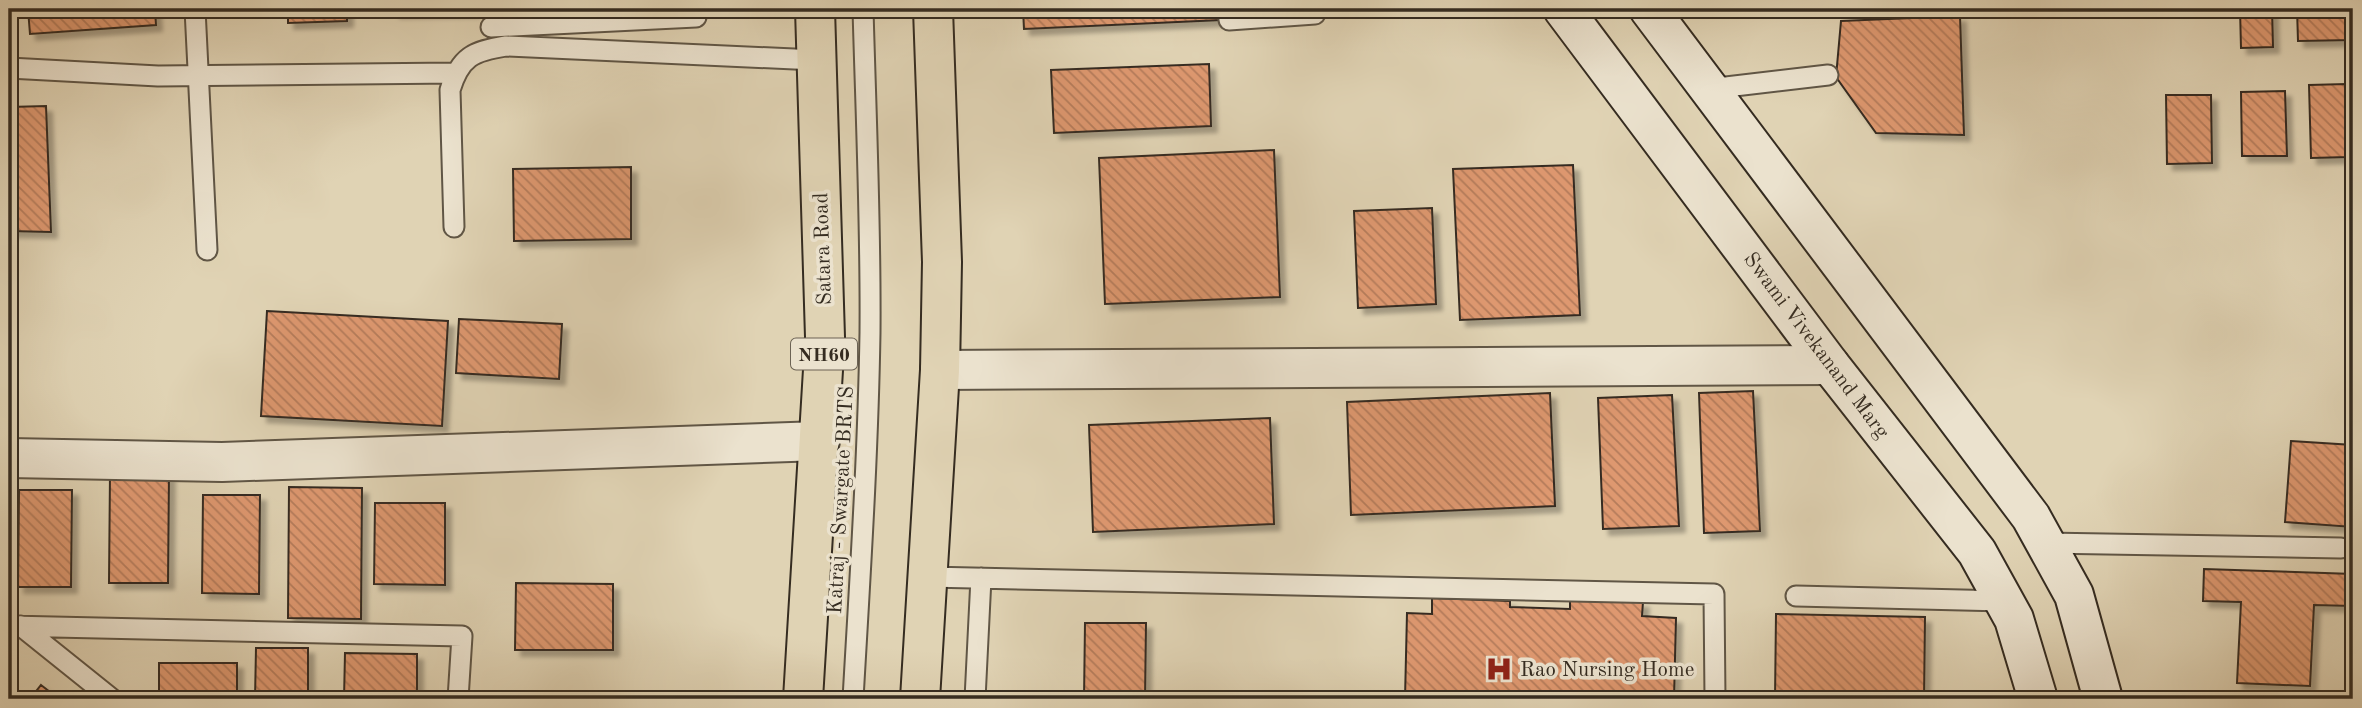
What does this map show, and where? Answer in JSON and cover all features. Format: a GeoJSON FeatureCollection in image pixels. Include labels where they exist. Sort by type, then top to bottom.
{"type":"FeatureCollection","features":[{"type":"Feature","properties":{"kind":"highway","name":"Satara Road"},"geometry":{"type":"LineString","coordinates":[[803,699],[825,337],[815,9]]}},
{"type":"Feature","properties":{"kind":"highway"},"geometry":{"type":"LineString","coordinates":[[920,699],[940,370],[942,262],[933,9]]}},
{"type":"Feature","properties":{"kind":"main road","name":"Swami Vivekanand Marg"},"geometry":{"type":"LineString","coordinates":[[1563,9],[1830,365],[1977,552],[2014,619],[2038,699]]}},
{"type":"Feature","properties":{"kind":"main road"},"geometry":{"type":"LineString","coordinates":[[1649,9],[2031,517],[2074,595],[2103,699]]}},
{"type":"Feature","properties":{"kind":"main road"},"geometry":{"type":"LineString","coordinates":[[940,370],[1830,365]]}},
{"type":"Feature","properties":{"kind":"main road"},"geometry":{"type":"LineString","coordinates":[[9,458],[222,462],[820,441]]}},
{"type":"Feature","properties":{"kind":"lane"},"geometry":{"type":"LineString","coordinates":[[195,9],[207,250]]}},
{"type":"Feature","properties":{"kind":"lane"},"geometry":{"type":"LineString","coordinates":[[491,27],[696,17],[696,9]]}},
{"type":"Feature","properties":{"kind":"lane","name":"Katraj - Swargate BRTS"},"geometry":{"type":"LineString","coordinates":[[853,699],[864,509],[870,333],[869,184],[863,9]]}},
{"type":"Feature","properties":{"kind":"lane"},"geometry":{"type":"LineString","coordinates":[[1228,9],[1229,20],[1315,14]]}},
{"type":"Feature","properties":{"kind":"lane"},"geometry":{"type":"LineString","coordinates":[[454,227],[450,90],[455,73],[465,59],[481,50],[506,46],[816,60]]}},
{"type":"Feature","properties":{"kind":"lane"},"geometry":{"type":"LineString","coordinates":[[9,68],[158,76],[455,73]]}},
{"type":"Feature","properties":{"kind":"lane"},"geometry":{"type":"LineString","coordinates":[[1709,89],[1828,75]]}},
{"type":"Feature","properties":{"kind":"lane"},"geometry":{"type":"LineString","coordinates":[[2045,543],[2341,548]]}},
{"type":"Feature","properties":{"kind":"lane"},"geometry":{"type":"LineString","coordinates":[[928,577],[1714,594],[1715,699]]}},
{"type":"Feature","properties":{"kind":"lane"},"geometry":{"type":"LineString","coordinates":[[975,699],[981,578]]}},
{"type":"Feature","properties":{"kind":"lane"},"geometry":{"type":"LineString","coordinates":[[1796,596],[2004,601]]}},
{"type":"Feature","properties":{"kind":"lane"},"geometry":{"type":"LineString","coordinates":[[15,626],[112,699]]}},
{"type":"Feature","properties":{"kind":"lane"},"geometry":{"type":"LineString","coordinates":[[15,626],[462,636],[458,699]]}},
{"type":"Feature","properties":{"kind":"building"},"geometry":{"type":"Polygon","coordinates":[[[28,9],[155,9],[156,25],[30,34],[28,9]]]}},
{"type":"Feature","properties":{"kind":"building"},"geometry":{"type":"Polygon","coordinates":[[[288,9],[347,9],[347,21],[288,23],[288,9]]]}},
{"type":"Feature","properties":{"kind":"building"},"geometry":{"type":"Polygon","coordinates":[[[394,9],[474,9],[474,11],[394,12],[394,9]]]}},
{"type":"Feature","properties":{"kind":"building"},"geometry":{"type":"Polygon","coordinates":[[[1023,9],[1221,9],[1221,20],[1024,29],[1023,9]]]}},
{"type":"Feature","properties":{"kind":"building"},"geometry":{"type":"Polygon","coordinates":[[[2240,9],[2272,9],[2273,47],[2241,48],[2240,9]]]}},
{"type":"Feature","properties":{"kind":"building"},"geometry":{"type":"Polygon","coordinates":[[[2297,9],[2353,9],[2353,40],[2298,41],[2297,9]]]}},
{"type":"Feature","properties":{"kind":"building"},"geometry":{"type":"Polygon","coordinates":[[[1960,16],[1964,135],[1876,133],[1836,77],[1841,21],[1960,16]]]}},
{"type":"Feature","properties":{"kind":"building"},"geometry":{"type":"Polygon","coordinates":[[[1209,64],[1211,126],[1054,133],[1051,70],[1209,64]]]}},
{"type":"Feature","properties":{"kind":"building"},"geometry":{"type":"Polygon","coordinates":[[[2346,84],[2348,157],[2311,158],[2309,85],[2346,84]]]}},
{"type":"Feature","properties":{"kind":"building"},"geometry":{"type":"Polygon","coordinates":[[[2285,91],[2287,156],[2242,156],[2241,92],[2285,91]]]}},
{"type":"Feature","properties":{"kind":"building"},"geometry":{"type":"Polygon","coordinates":[[[2166,95],[2211,95],[2212,163],[2167,164],[2166,95]]]}},
{"type":"Feature","properties":{"kind":"building"},"geometry":{"type":"Polygon","coordinates":[[[46,106],[51,232],[9,231],[9,107],[46,106]]]}},
{"type":"Feature","properties":{"kind":"building"},"geometry":{"type":"Polygon","coordinates":[[[1274,150],[1280,297],[1105,304],[1099,158],[1274,150]]]}},
{"type":"Feature","properties":{"kind":"building"},"geometry":{"type":"Polygon","coordinates":[[[1573,165],[1580,315],[1460,320],[1453,169],[1573,165]]]}},
{"type":"Feature","properties":{"kind":"building"},"geometry":{"type":"Polygon","coordinates":[[[631,167],[631,239],[514,241],[513,169],[631,167]]]}},
{"type":"Feature","properties":{"kind":"building"},"geometry":{"type":"Polygon","coordinates":[[[1432,208],[1436,304],[1358,308],[1354,211],[1432,208]]]}},
{"type":"Feature","properties":{"kind":"building"},"geometry":{"type":"Polygon","coordinates":[[[267,311],[448,321],[442,426],[261,416],[267,311]]]}},
{"type":"Feature","properties":{"kind":"building"},"geometry":{"type":"Polygon","coordinates":[[[459,319],[562,324],[559,379],[456,373],[459,319]]]}},
{"type":"Feature","properties":{"kind":"building"},"geometry":{"type":"Polygon","coordinates":[[[1753,391],[1760,531],[1704,533],[1699,393],[1753,391]]]}},
{"type":"Feature","properties":{"kind":"building"},"geometry":{"type":"Polygon","coordinates":[[[1550,393],[1555,506],[1351,515],[1347,402],[1550,393]]]}},
{"type":"Feature","properties":{"kind":"building"},"geometry":{"type":"Polygon","coordinates":[[[1672,395],[1679,526],[1603,529],[1598,398],[1672,395]]]}},
{"type":"Feature","properties":{"kind":"building"},"geometry":{"type":"Polygon","coordinates":[[[1270,418],[1274,524],[1093,532],[1089,425],[1270,418]]]}},
{"type":"Feature","properties":{"kind":"building"},"geometry":{"type":"Polygon","coordinates":[[[2291,441],[2353,445],[2353,527],[2285,522],[2291,441]]]}},
{"type":"Feature","properties":{"kind":"building"},"geometry":{"type":"Polygon","coordinates":[[[110,474],[169,474],[168,583],[109,583],[110,474]]]}},
{"type":"Feature","properties":{"kind":"building"},"geometry":{"type":"Polygon","coordinates":[[[289,487],[362,488],[361,619],[288,618],[289,487]]]}},
{"type":"Feature","properties":{"kind":"building"},"geometry":{"type":"Polygon","coordinates":[[[19,490],[72,490],[71,587],[18,587],[19,490]]]}},
{"type":"Feature","properties":{"kind":"building"},"geometry":{"type":"Polygon","coordinates":[[[203,495],[260,495],[259,594],[202,593],[203,495]]]}},
{"type":"Feature","properties":{"kind":"building"},"geometry":{"type":"Polygon","coordinates":[[[375,503],[445,503],[445,585],[374,584],[375,503]]]}},
{"type":"Feature","properties":{"kind":"building"},"geometry":{"type":"Polygon","coordinates":[[[2204,569],[2353,574],[2353,606],[2314,605],[2310,686],[2237,683],[2241,602],[2203,601],[2204,569]]]}},
{"type":"Feature","properties":{"kind":"building"},"geometry":{"type":"Polygon","coordinates":[[[516,583],[613,584],[613,650],[515,650],[516,583]]]}},
{"type":"Feature","properties":{"kind":"building"},"geometry":{"type":"Polygon","coordinates":[[[1432,598],[1510,601],[1510,607],[1570,609],[1570,600],[1643,602],[1642,616],[1676,618],[1674,699],[1405,699],[1407,613],[1432,614],[1432,598]]]}},
{"type":"Feature","properties":{"kind":"building"},"geometry":{"type":"Polygon","coordinates":[[[1776,614],[1925,617],[1924,699],[1775,699],[1776,614]]]}},
{"type":"Feature","properties":{"kind":"building"},"geometry":{"type":"Polygon","coordinates":[[[1085,623],[1146,623],[1145,699],[1084,699],[1085,623]]]}},
{"type":"Feature","properties":{"kind":"building"},"geometry":{"type":"Polygon","coordinates":[[[256,648],[308,648],[308,699],[255,699],[256,648]]]}},
{"type":"Feature","properties":{"kind":"building"},"geometry":{"type":"Polygon","coordinates":[[[345,653],[417,654],[417,699],[344,699],[345,653]]]}},
{"type":"Feature","properties":{"kind":"building"},"geometry":{"type":"Polygon","coordinates":[[[159,663],[237,663],[237,699],[159,699],[159,663]]]}},
{"type":"Feature","properties":{"kind":"building"},"geometry":{"type":"Polygon","coordinates":[[[41,685],[59,699],[30,699],[41,685]]]}},
{"type":"Feature","properties":{"kind":"place","name":"Rao Nursing Home"},"geometry":{"type":"Point","coordinates":[1499,669]}}]}
